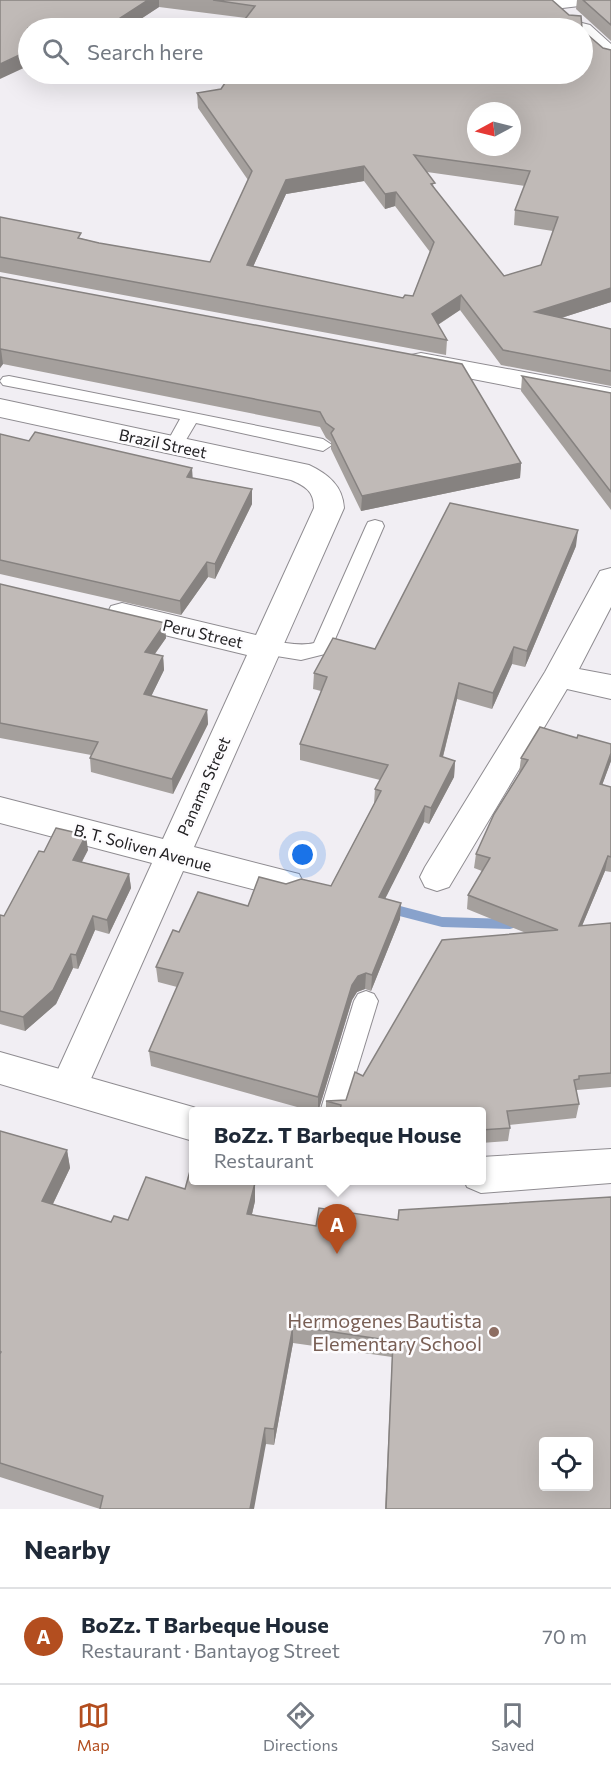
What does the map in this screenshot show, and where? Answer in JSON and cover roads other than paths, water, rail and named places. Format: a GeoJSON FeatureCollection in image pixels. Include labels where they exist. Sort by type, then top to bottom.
{"type":"FeatureCollection","features":[{"type":"Feature","properties":{"kind":"street"},"geometry":{"type":"LineString","coordinates":[[547,1],[580,0]]}},
{"type":"Feature","properties":{"kind":"street"},"geometry":{"type":"LineString","coordinates":[[547,1],[568,18]]}},
{"type":"Feature","properties":{"kind":"street"},"geometry":{"type":"LineString","coordinates":[[593,39],[611,56]]}},
{"type":"Feature","properties":{"kind":"street"},"geometry":{"type":"LineString","coordinates":[[399,357],[611,397]]}},
{"type":"Feature","properties":{"kind":"street","name":"Brazil Street"},"geometry":{"type":"LineString","coordinates":[[0,408],[299,472],[324,486]]}},
{"type":"Feature","properties":{"kind":"street","name":"Panama Street"},"geometry":{"type":"LineString","coordinates":[[69,1087],[329,508],[330,498],[324,486]]}},
{"type":"Feature","properties":{"kind":"street"},"geometry":{"type":"LineString","coordinates":[[437,877],[559,676],[611,578]]}},
{"type":"Feature","properties":{"kind":"street","name":"Peru Street"},"geometry":{"type":"LineString","coordinates":[[92,607],[266,648]]}},
{"type":"Feature","properties":{"kind":"street"},"geometry":{"type":"LineString","coordinates":[[559,676],[611,687]]}},
{"type":"Feature","properties":{"kind":"street","name":"B. T. Soliven Avenue"},"geometry":{"type":"LineString","coordinates":[[0,810],[286,884]]}},
{"type":"Feature","properties":{"kind":"street"},"geometry":{"type":"LineString","coordinates":[[0,1068],[189,1123]]}},
{"type":"Feature","properties":{"kind":"street"},"geometry":{"type":"LineString","coordinates":[[486,1174],[611,1166]]}},
{"type":"Feature","properties":{"kind":"lane"},"geometry":{"type":"LineString","coordinates":[[9,381],[323,445]]}},
{"type":"Feature","properties":{"kind":"lane"},"geometry":{"type":"LineString","coordinates":[[174,446],[191,417]]}},
{"type":"Feature","properties":{"kind":"lane"},"geometry":{"type":"LineString","coordinates":[[266,648],[294,654],[308,653],[322,648],[375,526]]}},
{"type":"Feature","properties":{"kind":"lane"},"geometry":{"type":"LineString","coordinates":[[334,1107],[366,1000]]}},
{"type":"Feature","properties":{"kind":"waterway"},"geometry":{"type":"LineString","coordinates":[[385,907],[442,922],[510,924],[518,921]]}},
{"type":"Feature","properties":{"kind":"place","name":"BoZz. T Barbeque House"},"geometry":{"type":"Point","coordinates":[337,1254]}},
{"type":"Feature","properties":{"kind":"place","name":"Hermogenes Bautista Elementary School"},"geometry":{"type":"Point","coordinates":[494,1332]}}]}
